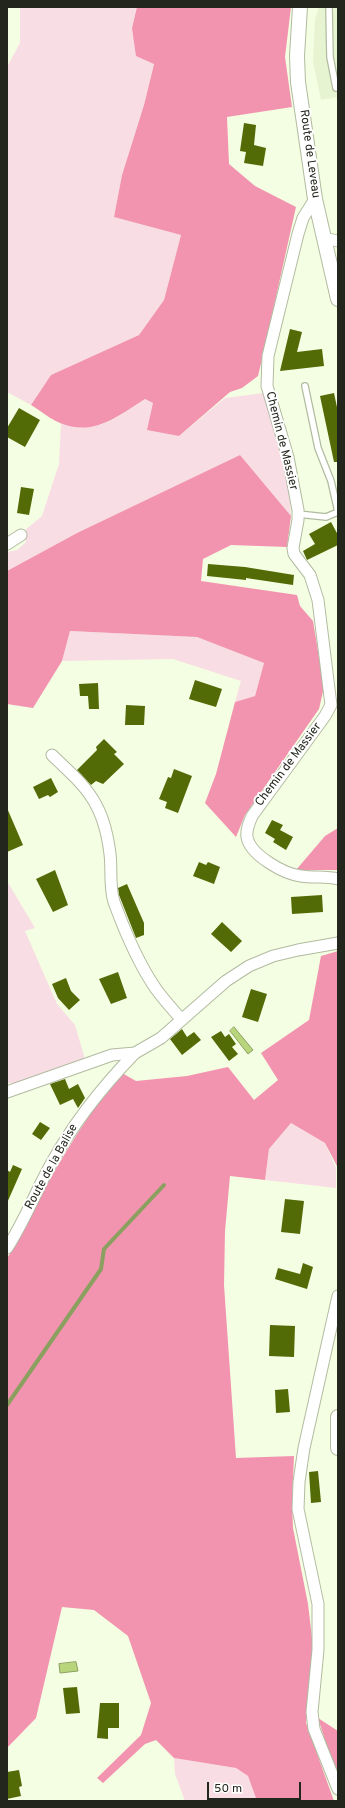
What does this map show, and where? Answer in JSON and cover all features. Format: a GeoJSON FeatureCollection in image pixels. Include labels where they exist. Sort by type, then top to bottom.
{"type":"FeatureCollection","features":[{"type":"Feature","properties":{"kind":"street","name":"Route de Leveau"},"geometry":{"type":"LineString","coordinates":[[300,7],[296,56],[298,82],[315,199],[338,299]]}},
{"type":"Feature","properties":{"kind":"street","name":"Chemin de Massier"},"geometry":{"type":"LineString","coordinates":[[315,199],[302,218],[268,356],[267,386],[288,457],[298,514],[293,548],[294,554],[310,575],[315,587],[331,705],[311,736],[258,806],[252,816],[246,836],[248,842],[257,853],[282,871],[301,876],[338,879]]}},
{"type":"Feature","properties":{"kind":"street"},"geometry":{"type":"LineString","coordinates":[[323,238],[338,241]]}},
{"type":"Feature","properties":{"kind":"street"},"geometry":{"type":"LineString","coordinates":[[7,544],[21,535]]}},
{"type":"Feature","properties":{"kind":"street"},"geometry":{"type":"LineString","coordinates":[[52,755],[80,781],[98,806],[106,828],[110,856],[111,886],[114,901],[138,959],[157,990],[182,1020]]}},
{"type":"Feature","properties":{"kind":"street"},"geometry":{"type":"LineString","coordinates":[[7,1092],[112,1055],[135,1054],[161,1038],[226,981],[250,966],[273,956],[338,943]]}},
{"type":"Feature","properties":{"kind":"street","name":"Route de la Balise"},"geometry":{"type":"LineString","coordinates":[[7,1248],[17,1232],[50,1165],[81,1117],[116,1074],[135,1054]]}},
{"type":"Feature","properties":{"kind":"street"},"geometry":{"type":"LineString","coordinates":[[338,1296],[304,1448],[299,1482],[298,1509],[318,1604],[318,1650],[312,1712],[314,1729],[338,1789]]}},
{"type":"Feature","properties":{"kind":"street"},"geometry":{"type":"LineString","coordinates":[[338,1417],[338,1448]]}},
{"type":"Feature","properties":{"kind":"lane"},"geometry":{"type":"LineString","coordinates":[[329,7],[330,57],[336,88],[338,88]]}},
{"type":"Feature","properties":{"kind":"lane"},"geometry":{"type":"LineString","coordinates":[[298,514],[326,518],[333,516],[338,512],[331,481],[318,448],[305,386]]}},
{"type":"Feature","properties":{"kind":"shaded area"},"geometry":{"type":"Polygon","coordinates":[[[20,7],[137,7],[132,28],[154,63],[144,105],[122,175],[114,217],[181,235],[164,300],[139,335],[51,375],[31,405],[7,392],[7,67],[20,43],[20,7]]]}},
{"type":"Feature","properties":{"kind":"shaded area"},"geometry":{"type":"Polygon","coordinates":[[[137,7],[291,7],[285,57],[292,107],[227,117],[229,164],[255,186],[296,207],[258,376],[242,388],[230,392],[179,436],[147,430],[153,403],[145,399],[105,423],[84,428],[72,427],[60,423],[31,405],[51,375],[139,335],[164,300],[181,235],[114,217],[122,175],[144,105],[154,64],[136,56],[132,28],[137,7]]]}},
{"type":"Feature","properties":{"kind":"shaded area"},"geometry":{"type":"Polygon","coordinates":[[[319,7],[338,7],[338,97],[321,100],[313,62],[315,19],[319,7]]]}},
{"type":"Feature","properties":{"kind":"shaded area"},"geometry":{"type":"Polygon","coordinates":[[[264,393],[289,485],[291,516],[240,455],[77,533],[7,571],[7,552],[17,550],[26,542],[24,531],[42,516],[59,464],[61,423],[75,426],[87,426],[106,423],[145,399],[153,403],[179,436],[225,398],[264,393]]]}},
{"type":"Feature","properties":{"kind":"shaded area"},"geometry":{"type":"Polygon","coordinates":[[[240,455],[291,516],[287,547],[231,545],[203,559],[201,581],[297,595],[300,606],[313,621],[324,687],[319,709],[245,815],[236,837],[205,803],[216,774],[235,702],[255,696],[264,663],[197,637],[70,631],[62,661],[33,708],[7,704],[7,571],[77,533],[240,455]]]}},
{"type":"Feature","properties":{"kind":"shaded area"},"geometry":{"type":"Polygon","coordinates":[[[70,631],[197,637],[264,663],[255,696],[235,702],[241,681],[173,659],[62,661],[70,631]]]}},
{"type":"Feature","properties":{"kind":"shaded area"},"geometry":{"type":"Polygon","coordinates":[[[338,828],[338,870],[296,870],[325,836],[338,828]]]}},
{"type":"Feature","properties":{"kind":"shaded area"},"geometry":{"type":"Polygon","coordinates":[[[7,881],[35,928],[25,931],[57,1004],[75,1025],[85,1059],[21,1083],[7,1083],[7,881]]]}},
{"type":"Feature","properties":{"kind":"shaded area"},"geometry":{"type":"Polygon","coordinates":[[[338,951],[338,1168],[325,1143],[291,1123],[269,1149],[265,1180],[230,1176],[225,1231],[224,1285],[236,1458],[294,1456],[292,1502],[293,1528],[308,1604],[313,1646],[306,1723],[334,1801],[257,1801],[248,1776],[236,1768],[174,1758],[156,1740],[145,1744],[103,1783],[97,1778],[141,1735],[151,1703],[128,1636],[94,1610],[62,1607],[36,1718],[7,1748],[7,1258],[17,1243],[40,1197],[68,1148],[99,1102],[122,1073],[136,1081],[187,1076],[228,1067],[254,1100],[278,1080],[261,1053],[309,1020],[321,956],[338,951]]]}},
{"type":"Feature","properties":{"kind":"shaded area"},"geometry":{"type":"Polygon","coordinates":[[[234,1027],[253,1050],[248,1054],[230,1031],[234,1027]]]}},
{"type":"Feature","properties":{"kind":"shaded area"},"geometry":{"type":"Polygon","coordinates":[[[291,1123],[325,1143],[336,1168],[336,1188],[265,1180],[269,1149],[291,1123]]]}},
{"type":"Feature","properties":{"kind":"shaded area"},"geometry":{"type":"Polygon","coordinates":[[[76,1662],[78,1671],[60,1673],[59,1664],[76,1662]]]}},
{"type":"Feature","properties":{"kind":"shaded area"},"geometry":{"type":"Polygon","coordinates":[[[318,1718],[338,1731],[338,1781],[318,1718]]]}},
{"type":"Feature","properties":{"kind":"shaded area"},"geometry":{"type":"Polygon","coordinates":[[[174,1758],[236,1768],[248,1776],[257,1801],[185,1801],[175,1774],[174,1758]]]}},
{"type":"Feature","properties":{"kind":"building"},"geometry":{"type":"Polygon","coordinates":[[[244,123],[256,125],[254,145],[266,148],[263,166],[244,163],[246,152],[240,151],[244,123]]]}},
{"type":"Feature","properties":{"kind":"building"},"geometry":{"type":"Polygon","coordinates":[[[290,329],[302,332],[297,352],[322,349],[324,366],[280,371],[290,329]]]}},
{"type":"Feature","properties":{"kind":"building"},"geometry":{"type":"Polygon","coordinates":[[[334,393],[338,412],[338,462],[334,462],[320,396],[334,393]]]}},
{"type":"Feature","properties":{"kind":"building"},"geometry":{"type":"Polygon","coordinates":[[[19,408],[40,420],[25,447],[7,437],[7,428],[19,408]]]}},
{"type":"Feature","properties":{"kind":"building"},"geometry":{"type":"Polygon","coordinates":[[[21,487],[34,489],[29,515],[17,513],[21,487]]]}},
{"type":"Feature","properties":{"kind":"building"},"geometry":{"type":"Polygon","coordinates":[[[331,522],[338,535],[338,545],[307,560],[303,551],[315,544],[309,534],[331,522]]]}},
{"type":"Feature","properties":{"kind":"building"},"geometry":{"type":"Polygon","coordinates":[[[208,564],[245,567],[294,575],[293,585],[246,578],[246,580],[207,576],[208,564]]]}},
{"type":"Feature","properties":{"kind":"building"},"geometry":{"type":"Polygon","coordinates":[[[195,680],[222,689],[216,707],[189,699],[195,680]]]}},
{"type":"Feature","properties":{"kind":"building"},"geometry":{"type":"Polygon","coordinates":[[[98,683],[99,709],[89,709],[88,696],[80,696],[79,684],[98,683]]]}},
{"type":"Feature","properties":{"kind":"building"},"geometry":{"type":"Polygon","coordinates":[[[126,705],[145,706],[144,725],[125,725],[126,705]]]}},
{"type":"Feature","properties":{"kind":"building"},"geometry":{"type":"Polygon","coordinates":[[[104,739],[117,752],[114,754],[124,764],[103,784],[96,781],[91,785],[77,770],[97,750],[96,747],[104,739]]]}},
{"type":"Feature","properties":{"kind":"building"},"geometry":{"type":"Polygon","coordinates":[[[174,769],[192,776],[178,813],[165,808],[167,802],[159,799],[168,777],[171,778],[174,769]]]}},
{"type":"Feature","properties":{"kind":"building"},"geometry":{"type":"Polygon","coordinates":[[[51,778],[58,792],[50,797],[48,795],[39,799],[33,787],[51,778]]]}},
{"type":"Feature","properties":{"kind":"building"},"geometry":{"type":"Polygon","coordinates":[[[7,808],[23,845],[7,852],[7,808]]]}},
{"type":"Feature","properties":{"kind":"building"},"geometry":{"type":"Polygon","coordinates":[[[272,820],[283,825],[280,830],[293,837],[286,850],[273,842],[275,839],[265,833],[272,820]]]}},
{"type":"Feature","properties":{"kind":"building"},"geometry":{"type":"Polygon","coordinates":[[[199,862],[206,865],[208,862],[220,867],[214,884],[193,876],[199,862]]]}},
{"type":"Feature","properties":{"kind":"building"},"geometry":{"type":"Polygon","coordinates":[[[55,870],[68,905],[53,912],[36,879],[55,870]]]}},
{"type":"Feature","properties":{"kind":"building"},"geometry":{"type":"Polygon","coordinates":[[[127,884],[144,923],[144,935],[136,938],[119,895],[118,888],[127,884]]]}},
{"type":"Feature","properties":{"kind":"building"},"geometry":{"type":"Polygon","coordinates":[[[322,895],[323,912],[292,914],[291,897],[322,895]]]}},
{"type":"Feature","properties":{"kind":"building"},"geometry":{"type":"Polygon","coordinates":[[[222,922],[242,941],[231,952],[211,934],[222,922]]]}},
{"type":"Feature","properties":{"kind":"building"},"geometry":{"type":"Polygon","coordinates":[[[118,972],[127,998],[111,1004],[99,979],[118,972]]]}},
{"type":"Feature","properties":{"kind":"building"},"geometry":{"type":"Polygon","coordinates":[[[66,978],[71,991],[80,1000],[69,1010],[58,998],[52,984],[66,978]]]}},
{"type":"Feature","properties":{"kind":"building"},"geometry":{"type":"Polygon","coordinates":[[[251,989],[267,994],[258,1022],[242,1017],[251,989]]]}},
{"type":"Feature","properties":{"kind":"building"},"geometry":{"type":"Polygon","coordinates":[[[182,1029],[187,1037],[194,1032],[201,1040],[182,1055],[170,1039],[182,1029]]]}},
{"type":"Feature","properties":{"kind":"building"},"geometry":{"type":"Polygon","coordinates":[[[221,1031],[225,1037],[229,1034],[236,1044],[232,1047],[238,1054],[229,1061],[211,1037],[221,1031]]]}},
{"type":"Feature","properties":{"kind":"building"},"geometry":{"type":"Polygon","coordinates":[[[65,1079],[69,1089],[78,1084],[85,1098],[78,1108],[73,1099],[60,1105],[50,1084],[65,1079]]]}},
{"type":"Feature","properties":{"kind":"building"},"geometry":{"type":"Polygon","coordinates":[[[40,1122],[50,1128],[41,1140],[32,1134],[40,1122]]]}},
{"type":"Feature","properties":{"kind":"building"},"geometry":{"type":"Polygon","coordinates":[[[13,1165],[22,1169],[7,1203],[7,1170],[10,1172],[13,1165]]]}},
{"type":"Feature","properties":{"kind":"building"},"geometry":{"type":"Polygon","coordinates":[[[285,1199],[304,1201],[300,1234],[281,1232],[285,1199]]]}},
{"type":"Feature","properties":{"kind":"building"},"geometry":{"type":"Polygon","coordinates":[[[303,1263],[313,1267],[307,1289],[275,1279],[278,1268],[300,1274],[303,1263]]]}},
{"type":"Feature","properties":{"kind":"building"},"geometry":{"type":"Polygon","coordinates":[[[270,1325],[295,1326],[294,1357],[269,1356],[270,1325]]]}},
{"type":"Feature","properties":{"kind":"building"},"geometry":{"type":"Polygon","coordinates":[[[288,1389],[290,1412],[276,1413],[275,1390],[288,1389]]]}},
{"type":"Feature","properties":{"kind":"building"},"geometry":{"type":"Polygon","coordinates":[[[318,1471],[321,1502],[311,1503],[309,1472],[318,1471]]]}},
{"type":"Feature","properties":{"kind":"building"},"geometry":{"type":"Polygon","coordinates":[[[77,1687],[80,1713],[66,1714],[63,1688],[77,1687]]]}},
{"type":"Feature","properties":{"kind":"building"},"geometry":{"type":"Polygon","coordinates":[[[100,1703],[119,1703],[119,1728],[108,1728],[108,1739],[97,1738],[100,1703]]]}},
{"type":"Feature","properties":{"kind":"building"},"geometry":{"type":"Polygon","coordinates":[[[19,1770],[22,1786],[19,1787],[21,1796],[7,1799],[7,1772],[19,1770]]]}},
{"type":"Feature","properties":{"kind":"waterway"},"geometry":{"type":"LineString","coordinates":[[7,1405],[101,1269],[104,1249],[164,1185]]}}]}
